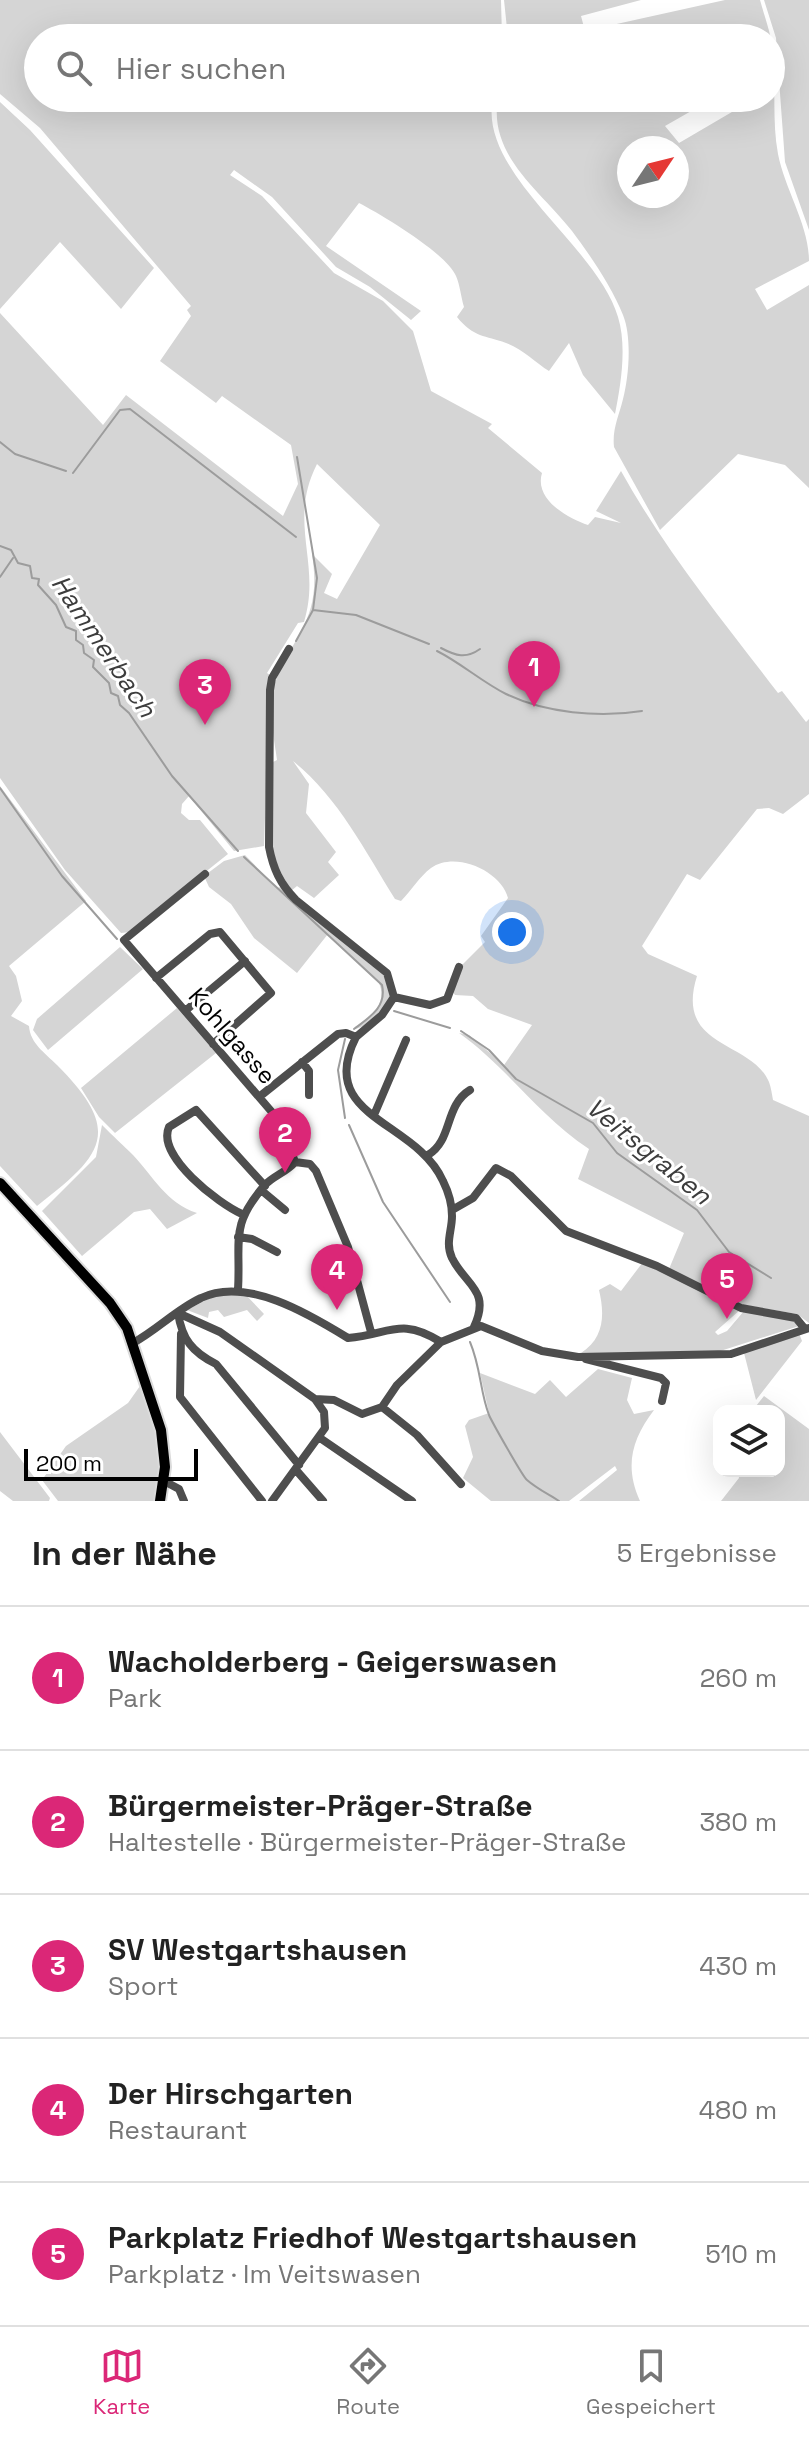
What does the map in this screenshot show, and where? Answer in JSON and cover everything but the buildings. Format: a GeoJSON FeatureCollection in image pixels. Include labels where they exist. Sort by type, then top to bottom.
{"type":"FeatureCollection","features":[{"type":"Feature","properties":{"kind":"main road"},"geometry":{"type":"LineString","coordinates":[[0,1183],[110,1303],[133,1343],[161,1430],[164,1481],[160,1501]]}},
{"type":"Feature","properties":{"kind":"street"},"geometry":{"type":"LineString","coordinates":[[289,649],[272,678],[270,690],[269,847],[272,863],[286,890],[296,900],[387,973],[394,997],[382,1015],[356,1037],[346,1062],[347,1088],[353,1099],[428,1155],[443,1180],[452,1210],[448,1245],[451,1256],[477,1291],[481,1306],[474,1327]]}},
{"type":"Feature","properties":{"kind":"street","name":"Kohlgasse"},"geometry":{"type":"LineString","coordinates":[[205,874],[124,940],[259,1097],[287,1139],[295,1162],[310,1164],[316,1171],[348,1247],[371,1332]]}},
{"type":"Feature","properties":{"kind":"street"},"geometry":{"type":"LineString","coordinates":[[156,978],[216,931],[245,961],[271,993],[213,1044]]}},
{"type":"Feature","properties":{"kind":"street"},"geometry":{"type":"LineString","coordinates":[[185,1011],[245,961]]}},
{"type":"Feature","properties":{"kind":"street"},"geometry":{"type":"LineString","coordinates":[[394,997],[438,1004],[447,999],[459,967]]}},
{"type":"Feature","properties":{"kind":"street"},"geometry":{"type":"LineString","coordinates":[[259,1097],[338,1034],[356,1037]]}},
{"type":"Feature","properties":{"kind":"street"},"geometry":{"type":"LineString","coordinates":[[374,1115],[406,1040]]}},
{"type":"Feature","properties":{"kind":"street"},"geometry":{"type":"LineString","coordinates":[[302,1062],[309,1071],[309,1095]]}},
{"type":"Feature","properties":{"kind":"street"},"geometry":{"type":"LineString","coordinates":[[428,1155],[437,1150],[445,1135],[455,1103],[470,1090]]}},
{"type":"Feature","properties":{"kind":"street"},"geometry":{"type":"LineString","coordinates":[[242,1214],[216,1200],[185,1170],[168,1140],[169,1127],[196,1110],[285,1210]]}},
{"type":"Feature","properties":{"kind":"street"},"geometry":{"type":"LineString","coordinates":[[238,1290],[238,1237],[242,1214],[263,1188],[295,1162]]}},
{"type":"Feature","properties":{"kind":"street"},"geometry":{"type":"LineString","coordinates":[[452,1210],[473,1198],[496,1168],[511,1176],[566,1231],[657,1266],[741,1308],[796,1318],[807,1329],[731,1354],[578,1357]]}},
{"type":"Feature","properties":{"kind":"street"},"geometry":{"type":"LineString","coordinates":[[238,1237],[252,1239],[277,1252]]}},
{"type":"Feature","properties":{"kind":"street"},"geometry":{"type":"LineString","coordinates":[[133,1343],[201,1298],[238,1290],[317,1320],[348,1338],[410,1327],[441,1342]]}},
{"type":"Feature","properties":{"kind":"street"},"geometry":{"type":"LineString","coordinates":[[178,1313],[181,1334],[180,1397],[262,1501]]}},
{"type":"Feature","properties":{"kind":"street"},"geometry":{"type":"LineString","coordinates":[[178,1313],[220,1332],[315,1399],[326,1419],[320,1438],[272,1501]]}},
{"type":"Feature","properties":{"kind":"street"},"geometry":{"type":"LineString","coordinates":[[315,1399],[334,1400],[362,1414],[382,1407],[397,1385],[441,1342],[474,1327],[491,1328],[542,1351],[661,1378],[666,1383],[662,1401]]}},
{"type":"Feature","properties":{"kind":"street"},"geometry":{"type":"LineString","coordinates":[[181,1334],[198,1356],[216,1364],[224,1373],[323,1501]]}},
{"type":"Feature","properties":{"kind":"street"},"geometry":{"type":"LineString","coordinates":[[382,1407],[417,1435],[461,1484]]}},
{"type":"Feature","properties":{"kind":"street"},"geometry":{"type":"LineString","coordinates":[[320,1438],[412,1501]]}},
{"type":"Feature","properties":{"kind":"street"},"geometry":{"type":"LineString","coordinates":[[164,1481],[179,1489],[184,1501]]}},
{"type":"Feature","properties":{"kind":"shaded area"},"geometry":{"type":"Polygon","coordinates":[[[0,0],[501,0],[502,24],[24,24],[24,112],[493,112],[493,126],[503,154],[520,181],[587,263],[606,290],[618,317],[623,353],[615,414],[583,375],[569,343],[549,371],[517,348],[480,335],[463,324],[457,317],[464,307],[456,276],[450,267],[397,225],[359,203],[326,246],[421,311],[411,320],[370,287],[336,267],[272,197],[234,170],[230,175],[262,196],[334,273],[383,301],[413,331],[431,391],[492,424],[488,428],[542,473],[543,491],[554,506],[588,525],[595,517],[621,523],[596,511],[621,471],[657,530],[716,612],[778,693],[782,691],[806,722],[809,719],[809,794],[783,814],[769,808],[757,809],[700,880],[687,874],[642,946],[648,954],[697,976],[693,1000],[696,1017],[705,1031],[760,1068],[769,1082],[773,1100],[809,1116],[809,1323],[797,1314],[739,1304],[669,1269],[684,1233],[578,1179],[589,1149],[554,1121],[493,1061],[459,1033],[469,1035],[504,1065],[532,1025],[488,1009],[473,996],[455,995],[453,992],[462,965],[485,942],[481,936],[508,898],[488,872],[465,863],[441,863],[427,871],[401,901],[395,899],[337,808],[293,761],[309,784],[306,813],[336,852],[328,862],[339,875],[314,898],[297,886],[291,891],[273,857],[273,762],[277,760],[272,720],[273,689],[311,609],[314,594],[312,554],[332,574],[324,593],[337,599],[380,525],[317,464],[305,505],[309,581],[304,622],[298,623],[267,673],[270,675],[264,846],[234,851],[189,796],[182,804],[181,813],[189,820],[200,820],[228,854],[130,932],[121,933],[65,870],[0,778],[0,313],[103,425],[126,395],[283,516],[298,484],[291,445],[222,396],[216,403],[160,361],[191,316],[187,310],[191,306],[40,128],[0,94],[0,0]]]}},
{"type":"Feature","properties":{"kind":"shaded area"},"geometry":{"type":"Polygon","coordinates":[[[504,0],[641,0],[581,16],[583,24],[507,24],[504,0]]]}},
{"type":"Feature","properties":{"kind":"shaded area"},"geometry":{"type":"Polygon","coordinates":[[[725,0],[760,0],[767,24],[617,24],[725,0]]]}},
{"type":"Feature","properties":{"kind":"shaded area"},"geometry":{"type":"Polygon","coordinates":[[[764,0],[809,0],[809,230],[785,162],[781,112],[785,112],[785,24],[772,24],[764,0]]]}},
{"type":"Feature","properties":{"kind":"shaded area"},"geometry":{"type":"Polygon","coordinates":[[[0,102],[30,130],[154,268],[121,309],[60,242],[0,309],[0,102]]]}},
{"type":"Feature","properties":{"kind":"shaded area"},"geometry":{"type":"Polygon","coordinates":[[[497,112],[690,112],[665,126],[673,136],[617,136],[617,208],[689,208],[689,137],[732,112],[775,112],[778,154],[805,234],[809,261],[755,289],[767,310],[809,285],[809,488],[785,465],[738,454],[660,530],[614,447],[628,368],[628,334],[623,315],[607,282],[579,240],[519,171],[509,155],[501,137],[497,112]]]}},
{"type":"Feature","properties":{"kind":"shaded area"},"geometry":{"type":"Polygon","coordinates":[[[0,786],[86,901],[9,966],[16,976],[22,1001],[11,1016],[29,1026],[35,1043],[78,1088],[98,1126],[97,1142],[90,1157],[37,1206],[0,1166],[0,786]]]}},
{"type":"Feature","properties":{"kind":"shaded area"},"geometry":{"type":"Polygon","coordinates":[[[245,855],[277,888],[281,887],[386,974],[393,994],[378,1016],[355,1029],[372,1015],[379,1004],[379,983],[328,934],[297,973],[254,938],[231,904],[209,887],[204,876],[224,861],[245,855]]]}},
{"type":"Feature","properties":{"kind":"shaded area"},"geometry":{"type":"Polygon","coordinates":[[[120,947],[143,969],[48,1050],[33,1030],[37,1019],[120,947]]]}},
{"type":"Feature","properties":{"kind":"shaded area"},"geometry":{"type":"Polygon","coordinates":[[[177,1008],[216,1053],[115,1133],[99,1117],[81,1088],[177,1008]]]}},
{"type":"Feature","properties":{"kind":"shaded area"},"geometry":{"type":"Polygon","coordinates":[[[102,1125],[169,1196],[197,1213],[167,1229],[150,1209],[134,1212],[82,1256],[42,1211],[96,1157],[102,1125]]]}},
{"type":"Feature","properties":{"kind":"shaded area"},"geometry":{"type":"Polygon","coordinates":[[[643,1262],[740,1310],[715,1332],[718,1335],[727,1331],[744,1311],[793,1318],[799,1326],[714,1353],[581,1353],[594,1340],[601,1325],[599,1290],[610,1284],[621,1291],[643,1262]]]}},
{"type":"Feature","properties":{"kind":"shaded area"},"geometry":{"type":"Polygon","coordinates":[[[245,1294],[264,1314],[257,1321],[247,1310],[224,1317],[218,1310],[209,1312],[208,1318],[187,1310],[214,1296],[245,1294]]]}},
{"type":"Feature","properties":{"kind":"shaded area"},"geometry":{"type":"Polygon","coordinates":[[[799,1333],[802,1341],[756,1400],[744,1353],[799,1333]]]}},
{"type":"Feature","properties":{"kind":"shaded area"},"geometry":{"type":"Polygon","coordinates":[[[598,1369],[632,1378],[627,1400],[634,1414],[654,1410],[640,1432],[633,1453],[632,1476],[640,1501],[579,1501],[617,1470],[615,1466],[569,1501],[491,1501],[463,1478],[473,1457],[465,1426],[469,1420],[489,1413],[480,1373],[535,1394],[550,1380],[566,1397],[598,1369]]]}},
{"type":"Feature","properties":{"kind":"shaded area"},"geometry":{"type":"Polygon","coordinates":[[[140,1386],[158,1440],[160,1477],[156,1501],[58,1501],[42,1480],[66,1446],[128,1403],[140,1386]]]}},
{"type":"Feature","properties":{"kind":"shaded area"},"geometry":{"type":"Polygon","coordinates":[[[764,1396],[776,1405],[757,1405],[764,1396]]]}},
{"type":"Feature","properties":{"kind":"shaded area"},"geometry":{"type":"Polygon","coordinates":[[[785,1411],[809,1429],[809,1501],[721,1501],[739,1478],[785,1477],[785,1411]]]}},
{"type":"Feature","properties":{"kind":"shaded area"},"geometry":{"type":"Polygon","coordinates":[[[0,1432],[50,1498],[49,1501],[13,1501],[0,1491],[0,1432]]]}},
{"type":"Feature","properties":{"kind":"waterway"},"geometry":{"type":"LineString","coordinates":[[73,473],[120,410],[130,409],[296,537]]}},
{"type":"Feature","properties":{"kind":"waterway"},"geometry":{"type":"LineString","coordinates":[[0,442],[15,454],[66,471]]}},
{"type":"Feature","properties":{"kind":"waterway"},"geometry":{"type":"LineString","coordinates":[[296,641],[313,610],[317,578],[297,457]]}},
{"type":"Feature","properties":{"kind":"waterway","name":"Hammerbach"},"geometry":{"type":"LineString","coordinates":[[0,546],[11,550],[18,563],[30,566],[32,578],[39,579],[38,585],[56,605],[66,627],[76,631],[76,640],[83,645],[84,653],[94,660],[93,667],[109,683],[111,693],[118,696],[120,705],[129,713],[172,776],[238,851]]}},
{"type":"Feature","properties":{"kind":"waterway"},"geometry":{"type":"LineString","coordinates":[[0,577],[13,558]]}},
{"type":"Feature","properties":{"kind":"waterway"},"geometry":{"type":"LineString","coordinates":[[313,610],[356,615],[429,644]]}},
{"type":"Feature","properties":{"kind":"waterway"},"geometry":{"type":"LineString","coordinates":[[441,648],[461,655],[480,649]]}},
{"type":"Feature","properties":{"kind":"waterway"},"geometry":{"type":"LineString","coordinates":[[437,651],[497,689],[538,706],[590,714],[642,711]]}},
{"type":"Feature","properties":{"kind":"waterway"},"geometry":{"type":"LineString","coordinates":[[0,788],[62,876],[117,939]]}},
{"type":"Feature","properties":{"kind":"waterway","name":"Hammerbach"},"geometry":{"type":"LineString","coordinates":[[244,857],[382,985],[380,1005],[354,1029]]}},
{"type":"Feature","properties":{"kind":"waterway","name":"Veitsgraben"},"geometry":{"type":"LineString","coordinates":[[394,1011],[450,1028]]}},
{"type":"Feature","properties":{"kind":"waterway","name":"Veitsgraben"},"geometry":{"type":"LineString","coordinates":[[461,1031],[489,1050],[516,1079],[593,1123],[617,1153],[697,1210],[729,1252],[771,1278]]}},
{"type":"Feature","properties":{"kind":"waterway","name":"Hammerbach"},"geometry":{"type":"LineString","coordinates":[[345,1039],[338,1070],[345,1118]]}},
{"type":"Feature","properties":{"kind":"waterway","name":"Hammerbach"},"geometry":{"type":"LineString","coordinates":[[349,1125],[383,1202],[450,1302]]}},
{"type":"Feature","properties":{"kind":"waterway","name":"Hammerbach"},"geometry":{"type":"LineString","coordinates":[[470,1342],[486,1406],[501,1438],[527,1480],[559,1501]]}},
{"type":"Feature","properties":{"kind":"place","name":"Wacholderberg - Geigerswasen"},"geometry":{"type":"Point","coordinates":[534,707]}},
{"type":"Feature","properties":{"kind":"place","name":"SV Westgartshausen"},"geometry":{"type":"Point","coordinates":[205,725]}},
{"type":"Feature","properties":{"kind":"place","name":"Bürgermeister-Präger-Straße"},"geometry":{"type":"Point","coordinates":[285,1173]}},
{"type":"Feature","properties":{"kind":"place","name":"Der Hirschgarten"},"geometry":{"type":"Point","coordinates":[337,1310]}},
{"type":"Feature","properties":{"kind":"place","name":"Parkplatz Friedhof Westgartshausen"},"geometry":{"type":"Point","coordinates":[727,1319]}}]}
